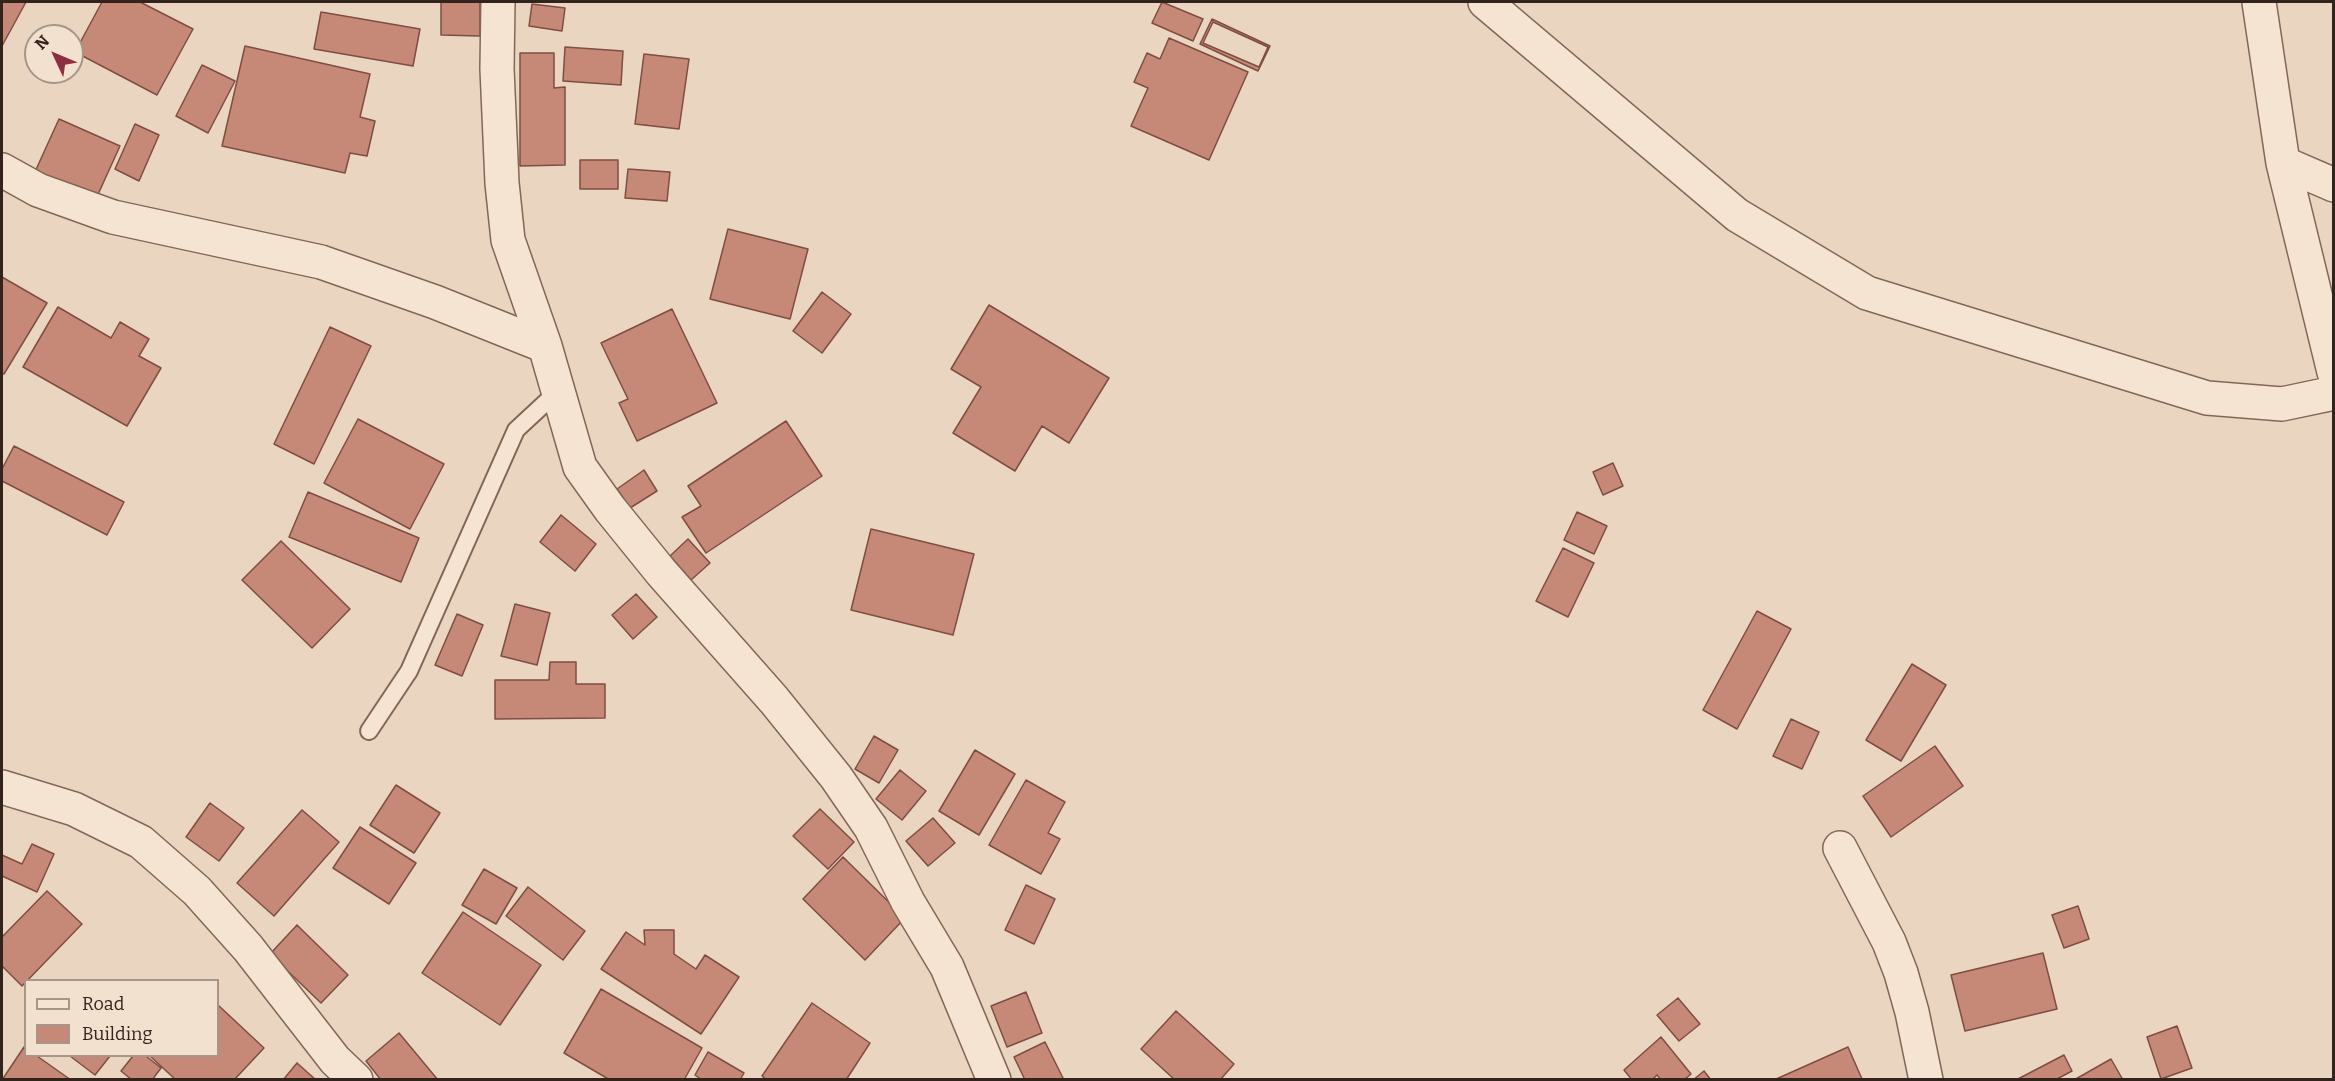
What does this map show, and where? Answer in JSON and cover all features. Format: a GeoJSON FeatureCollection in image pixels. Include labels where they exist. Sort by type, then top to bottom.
{"type":"FeatureCollection","features":[{"type":"Feature","properties":{"kind":"street"},"geometry":{"type":"LineString","coordinates":[[498,2],[497,69],[502,183],[508,240],[545,346],[580,467],[610,509],[661,572],[774,700],[836,777],[871,828],[908,902],[947,967],[994,1080]]}},
{"type":"Feature","properties":{"kind":"street"},"geometry":{"type":"LineString","coordinates":[[1485,2],[1737,216],[1867,293],[2207,398],[2282,404],[2334,393]]}},
{"type":"Feature","properties":{"kind":"street"},"geometry":{"type":"LineString","coordinates":[[2259,2],[2283,163],[2334,372]]}},
{"type":"Feature","properties":{"kind":"street"},"geometry":{"type":"LineString","coordinates":[[2283,163],[2334,185]]}},
{"type":"Feature","properties":{"kind":"street"},"geometry":{"type":"LineString","coordinates":[[2,170],[38,190],[113,217],[321,262],[435,302],[545,346]]}},
{"type":"Feature","properties":{"kind":"street"},"geometry":{"type":"LineString","coordinates":[[2,787],[74,809],[141,842],[205,899],[248,948],[335,1060],[356,1080]]}},
{"type":"Feature","properties":{"kind":"street"},"geometry":{"type":"LineString","coordinates":[[1840,848],[1889,942],[1901,973],[1912,1012],[1926,1080]]}},
{"type":"Feature","properties":{"kind":"lane"},"geometry":{"type":"LineString","coordinates":[[369,731],[409,671],[516,430],[558,391]]}},
{"type":"Feature","properties":{"kind":"building"},"geometry":{"type":"Polygon","coordinates":[[[2,2],[26,2],[2,46],[2,2]]]}},
{"type":"Feature","properties":{"kind":"building"},"geometry":{"type":"Polygon","coordinates":[[[102,2],[140,2],[193,29],[157,95],[84,57],[84,35],[102,2]]]}},
{"type":"Feature","properties":{"kind":"building"},"geometry":{"type":"Polygon","coordinates":[[[441,2],[480,2],[480,36],[441,35],[441,2]]]}},
{"type":"Feature","properties":{"kind":"building"},"geometry":{"type":"Polygon","coordinates":[[[1162,2],[1203,19],[1193,41],[1152,23],[1162,2]]]}},
{"type":"Feature","properties":{"kind":"building"},"geometry":{"type":"Polygon","coordinates":[[[532,4],[565,8],[562,31],[529,26],[532,4]]]}},
{"type":"Feature","properties":{"kind":"building"},"geometry":{"type":"Polygon","coordinates":[[[321,12],[420,29],[413,66],[314,49],[321,12]]]}},
{"type":"Feature","properties":{"kind":"building"},"geometry":{"type":"Polygon","coordinates":[[[1212,19],[1270,46],[1258,71],[1200,44],[1212,19]]]}},
{"type":"Feature","properties":{"kind":"building"},"geometry":{"type":"Polygon","coordinates":[[[1213,22],[1268,47],[1259,67],[1203,43],[1213,22]]]}},
{"type":"Feature","properties":{"kind":"building"},"geometry":{"type":"Polygon","coordinates":[[[1169,38],[1248,72],[1209,160],[1131,126],[1148,88],[1134,82],[1147,53],[1160,59],[1169,38]]]}},
{"type":"Feature","properties":{"kind":"building"},"geometry":{"type":"Polygon","coordinates":[[[245,46],[370,74],[360,117],[375,121],[367,156],[350,153],[345,173],[222,146],[245,46]]]}},
{"type":"Feature","properties":{"kind":"building"},"geometry":{"type":"Polygon","coordinates":[[[565,47],[623,51],[621,85],[563,81],[565,47]]]}},
{"type":"Feature","properties":{"kind":"building"},"geometry":{"type":"Polygon","coordinates":[[[520,53],[554,53],[554,88],[565,87],[565,165],[520,166],[520,53]]]}},
{"type":"Feature","properties":{"kind":"building"},"geometry":{"type":"Polygon","coordinates":[[[644,54],[689,59],[679,129],[635,124],[644,54]]]}},
{"type":"Feature","properties":{"kind":"building"},"geometry":{"type":"Polygon","coordinates":[[[202,65],[235,81],[208,133],[176,116],[202,65]]]}},
{"type":"Feature","properties":{"kind":"building"},"geometry":{"type":"Polygon","coordinates":[[[59,119],[120,146],[95,201],[34,174],[59,119]]]}},
{"type":"Feature","properties":{"kind":"building"},"geometry":{"type":"Polygon","coordinates":[[[135,124],[159,135],[139,181],[115,169],[135,124]]]}},
{"type":"Feature","properties":{"kind":"building"},"geometry":{"type":"Polygon","coordinates":[[[580,160],[618,160],[618,189],[580,189],[580,160]]]}},
{"type":"Feature","properties":{"kind":"building"},"geometry":{"type":"Polygon","coordinates":[[[628,169],[670,172],[667,201],[625,198],[628,169]]]}},
{"type":"Feature","properties":{"kind":"building"},"geometry":{"type":"Polygon","coordinates":[[[728,229],[808,249],[790,319],[710,299],[728,229]]]}},
{"type":"Feature","properties":{"kind":"building"},"geometry":{"type":"Polygon","coordinates":[[[2,277],[47,303],[4,374],[2,373],[2,277]]]}},
{"type":"Feature","properties":{"kind":"building"},"geometry":{"type":"Polygon","coordinates":[[[822,292],[851,314],[822,353],[793,331],[822,292]]]}},
{"type":"Feature","properties":{"kind":"building"},"geometry":{"type":"Polygon","coordinates":[[[989,305],[1109,378],[1069,443],[1042,426],[1015,471],[953,433],[981,387],[951,369],[989,305]]]}},
{"type":"Feature","properties":{"kind":"building"},"geometry":{"type":"Polygon","coordinates":[[[58,307],[111,338],[120,322],[149,339],[139,356],[161,368],[127,426],[23,367],[58,307]]]}},
{"type":"Feature","properties":{"kind":"building"},"geometry":{"type":"Polygon","coordinates":[[[672,309],[717,403],[637,441],[619,403],[628,399],[601,343],[672,309]]]}},
{"type":"Feature","properties":{"kind":"building"},"geometry":{"type":"Polygon","coordinates":[[[330,327],[371,346],[314,464],[274,444],[330,327]]]}},
{"type":"Feature","properties":{"kind":"building"},"geometry":{"type":"Polygon","coordinates":[[[358,419],[444,464],[410,529],[324,483],[358,419]]]}},
{"type":"Feature","properties":{"kind":"building"},"geometry":{"type":"Polygon","coordinates":[[[786,421],[822,476],[706,553],[682,517],[701,506],[688,486],[786,421]]]}},
{"type":"Feature","properties":{"kind":"building"},"geometry":{"type":"Polygon","coordinates":[[[14,446],[124,502],[107,535],[2,481],[2,469],[14,446]]]}},
{"type":"Feature","properties":{"kind":"building"},"geometry":{"type":"Polygon","coordinates":[[[1613,463],[1623,486],[1603,495],[1593,472],[1613,463]]]}},
{"type":"Feature","properties":{"kind":"building"},"geometry":{"type":"Polygon","coordinates":[[[644,470],[657,491],[630,508],[617,489],[644,470]]]}},
{"type":"Feature","properties":{"kind":"building"},"geometry":{"type":"Polygon","coordinates":[[[308,492],[419,538],[401,582],[289,537],[308,492]]]}},
{"type":"Feature","properties":{"kind":"building"},"geometry":{"type":"Polygon","coordinates":[[[1577,512],[1607,526],[1594,554],[1564,540],[1577,512]]]}},
{"type":"Feature","properties":{"kind":"building"},"geometry":{"type":"Polygon","coordinates":[[[561,515],[596,544],[575,571],[540,542],[561,515]]]}},
{"type":"Feature","properties":{"kind":"building"},"geometry":{"type":"Polygon","coordinates":[[[871,529],[974,554],[953,635],[851,610],[871,529]]]}},
{"type":"Feature","properties":{"kind":"building"},"geometry":{"type":"Polygon","coordinates":[[[688,539],[710,563],[691,580],[670,556],[688,539]]]}},
{"type":"Feature","properties":{"kind":"building"},"geometry":{"type":"Polygon","coordinates":[[[281,541],[350,609],[312,648],[242,580],[281,541]]]}},
{"type":"Feature","properties":{"kind":"building"},"geometry":{"type":"Polygon","coordinates":[[[1563,548],[1594,563],[1568,617],[1536,601],[1563,548]]]}},
{"type":"Feature","properties":{"kind":"building"},"geometry":{"type":"Polygon","coordinates":[[[636,594],[657,617],[633,639],[612,615],[636,594]]]}},
{"type":"Feature","properties":{"kind":"building"},"geometry":{"type":"Polygon","coordinates":[[[515,604],[550,613],[537,665],[501,656],[515,604]]]}},
{"type":"Feature","properties":{"kind":"building"},"geometry":{"type":"Polygon","coordinates":[[[1757,611],[1791,629],[1737,729],[1703,710],[1757,611]]]}},
{"type":"Feature","properties":{"kind":"building"},"geometry":{"type":"Polygon","coordinates":[[[457,614],[483,625],[462,676],[435,665],[457,614]]]}},
{"type":"Feature","properties":{"kind":"building"},"geometry":{"type":"Polygon","coordinates":[[[550,662],[576,662],[576,684],[605,684],[605,718],[495,719],[495,680],[549,680],[550,662]]]}},
{"type":"Feature","properties":{"kind":"building"},"geometry":{"type":"Polygon","coordinates":[[[1912,664],[1946,685],[1901,761],[1866,740],[1912,664]]]}},
{"type":"Feature","properties":{"kind":"building"},"geometry":{"type":"Polygon","coordinates":[[[1791,719],[1819,732],[1802,769],[1773,756],[1791,719]]]}},
{"type":"Feature","properties":{"kind":"building"},"geometry":{"type":"Polygon","coordinates":[[[874,736],[898,750],[879,783],[855,769],[874,736]]]}},
{"type":"Feature","properties":{"kind":"building"},"geometry":{"type":"Polygon","coordinates":[[[1935,746],[1963,786],[1891,837],[1863,796],[1935,746]]]}},
{"type":"Feature","properties":{"kind":"building"},"geometry":{"type":"Polygon","coordinates":[[[975,750],[1015,774],[979,835],[939,811],[975,750]]]}},
{"type":"Feature","properties":{"kind":"building"},"geometry":{"type":"Polygon","coordinates":[[[900,770],[926,791],[902,820],[876,799],[900,770]]]}},
{"type":"Feature","properties":{"kind":"building"},"geometry":{"type":"Polygon","coordinates":[[[1026,780],[1065,802],[1048,833],[1060,839],[1041,874],[989,845],[1026,780]]]}},
{"type":"Feature","properties":{"kind":"building"},"geometry":{"type":"Polygon","coordinates":[[[396,785],[440,813],[414,853],[370,825],[396,785]]]}},
{"type":"Feature","properties":{"kind":"building"},"geometry":{"type":"Polygon","coordinates":[[[210,803],[244,828],[219,861],[186,837],[210,803]]]}},
{"type":"Feature","properties":{"kind":"building"},"geometry":{"type":"Polygon","coordinates":[[[820,809],[854,842],[828,869],[793,836],[820,809]]]}},
{"type":"Feature","properties":{"kind":"building"},"geometry":{"type":"Polygon","coordinates":[[[302,810],[339,842],[274,916],[237,883],[302,810]]]}},
{"type":"Feature","properties":{"kind":"building"},"geometry":{"type":"Polygon","coordinates":[[[933,818],[955,843],[928,866],[906,841],[933,818]]]}},
{"type":"Feature","properties":{"kind":"building"},"geometry":{"type":"Polygon","coordinates":[[[360,827],[416,863],[389,904],[333,868],[360,827]]]}},
{"type":"Feature","properties":{"kind":"building"},"geometry":{"type":"Polygon","coordinates":[[[32,844],[54,854],[37,892],[2,876],[2,855],[22,864],[32,844]]]}},
{"type":"Feature","properties":{"kind":"building"},"geometry":{"type":"Polygon","coordinates":[[[843,857],[905,918],[865,960],[803,899],[843,857]]]}},
{"type":"Feature","properties":{"kind":"building"},"geometry":{"type":"Polygon","coordinates":[[[484,869],[517,888],[496,924],[462,905],[484,869]]]}},
{"type":"Feature","properties":{"kind":"building"},"geometry":{"type":"Polygon","coordinates":[[[1026,885],[1055,899],[1034,944],[1005,930],[1026,885]]]}},
{"type":"Feature","properties":{"kind":"building"},"geometry":{"type":"Polygon","coordinates":[[[528,887],[585,931],[563,960],[506,916],[528,887]]]}},
{"type":"Feature","properties":{"kind":"building"},"geometry":{"type":"Polygon","coordinates":[[[47,891],[82,924],[29,979],[24,979],[22,986],[2,966],[2,937],[47,891]]]}},
{"type":"Feature","properties":{"kind":"building"},"geometry":{"type":"Polygon","coordinates":[[[2078,906],[2089,939],[2064,948],[2052,915],[2078,906]]]}},
{"type":"Feature","properties":{"kind":"building"},"geometry":{"type":"Polygon","coordinates":[[[463,912],[541,965],[500,1025],[422,973],[463,912]]]}},
{"type":"Feature","properties":{"kind":"building"},"geometry":{"type":"Polygon","coordinates":[[[297,925],[348,975],[321,1003],[270,954],[297,925]]]}},
{"type":"Feature","properties":{"kind":"building"},"geometry":{"type":"Polygon","coordinates":[[[644,930],[674,930],[674,954],[696,969],[705,955],[739,977],[701,1034],[601,969],[626,932],[645,945],[644,930]]]}},
{"type":"Feature","properties":{"kind":"building"},"geometry":{"type":"Polygon","coordinates":[[[2043,953],[2057,1009],[1965,1031],[1951,975],[2043,953]]]}},
{"type":"Feature","properties":{"kind":"building"},"geometry":{"type":"Polygon","coordinates":[[[601,989],[702,1048],[684,1080],[610,1080],[564,1053],[601,989]]]}},
{"type":"Feature","properties":{"kind":"building"},"geometry":{"type":"Polygon","coordinates":[[[1026,992],[1042,1033],[1007,1047],[991,1006],[1026,992]]]}},
{"type":"Feature","properties":{"kind":"building"},"geometry":{"type":"Polygon","coordinates":[[[1678,998],[1700,1024],[1679,1041],[1657,1015],[1678,998]]]}},
{"type":"Feature","properties":{"kind":"building"},"geometry":{"type":"Polygon","coordinates":[[[812,1003],[870,1043],[846,1080],[767,1080],[762,1076],[812,1003]]]}},
{"type":"Feature","properties":{"kind":"building"},"geometry":{"type":"Polygon","coordinates":[[[219,1006],[264,1048],[234,1080],[176,1080],[151,1057],[219,1057],[219,1006]]]}},
{"type":"Feature","properties":{"kind":"building"},"geometry":{"type":"Polygon","coordinates":[[[1176,1011],[1234,1064],[1220,1080],[1175,1080],[1141,1049],[1176,1011]]]}},
{"type":"Feature","properties":{"kind":"building"},"geometry":{"type":"Polygon","coordinates":[[[2177,1026],[2192,1068],[2161,1079],[2147,1037],[2177,1026]]]}},
{"type":"Feature","properties":{"kind":"building"},"geometry":{"type":"Polygon","coordinates":[[[399,1033],[438,1080],[381,1080],[366,1061],[399,1033]]]}},
{"type":"Feature","properties":{"kind":"building"},"geometry":{"type":"Polygon","coordinates":[[[1661,1037],[1691,1074],[1684,1080],[1661,1080],[1657,1075],[1652,1080],[1632,1080],[1624,1070],[1661,1037]]]}},
{"type":"Feature","properties":{"kind":"building"},"geometry":{"type":"Polygon","coordinates":[[[1045,1042],[1064,1080],[1025,1080],[1014,1057],[1045,1042]]]}},
{"type":"Feature","properties":{"kind":"building"},"geometry":{"type":"Polygon","coordinates":[[[24,1047],[24,1057],[38,1057],[71,1080],[2,1080],[24,1047]]]}},
{"type":"Feature","properties":{"kind":"building"},"geometry":{"type":"Polygon","coordinates":[[[1848,1047],[1862,1079],[1774,1080],[1848,1047]]]}},
{"type":"Feature","properties":{"kind":"building"},"geometry":{"type":"Polygon","coordinates":[[[708,1052],[744,1073],[740,1080],[702,1080],[695,1075],[708,1052]]]}},
{"type":"Feature","properties":{"kind":"building"},"geometry":{"type":"Polygon","coordinates":[[[2064,1055],[2072,1071],[2055,1080],[2016,1080],[2064,1055]]]}},
{"type":"Feature","properties":{"kind":"building"},"geometry":{"type":"Polygon","coordinates":[[[71,1057],[109,1057],[95,1075],[71,1057]]]}},
{"type":"Feature","properties":{"kind":"building"},"geometry":{"type":"Polygon","coordinates":[[[132,1057],[147,1057],[161,1068],[152,1080],[132,1080],[121,1071],[132,1057]]]}},
{"type":"Feature","properties":{"kind":"building"},"geometry":{"type":"Polygon","coordinates":[[[2111,1059],[2123,1080],[2074,1080],[2111,1059]]]}},
{"type":"Feature","properties":{"kind":"building"},"geometry":{"type":"Polygon","coordinates":[[[297,1063],[316,1080],[283,1080],[297,1063]]]}},
{"type":"Feature","properties":{"kind":"building"},"geometry":{"type":"Polygon","coordinates":[[[1704,1071],[1711,1080],[1693,1080],[1704,1071]]]}}]}
